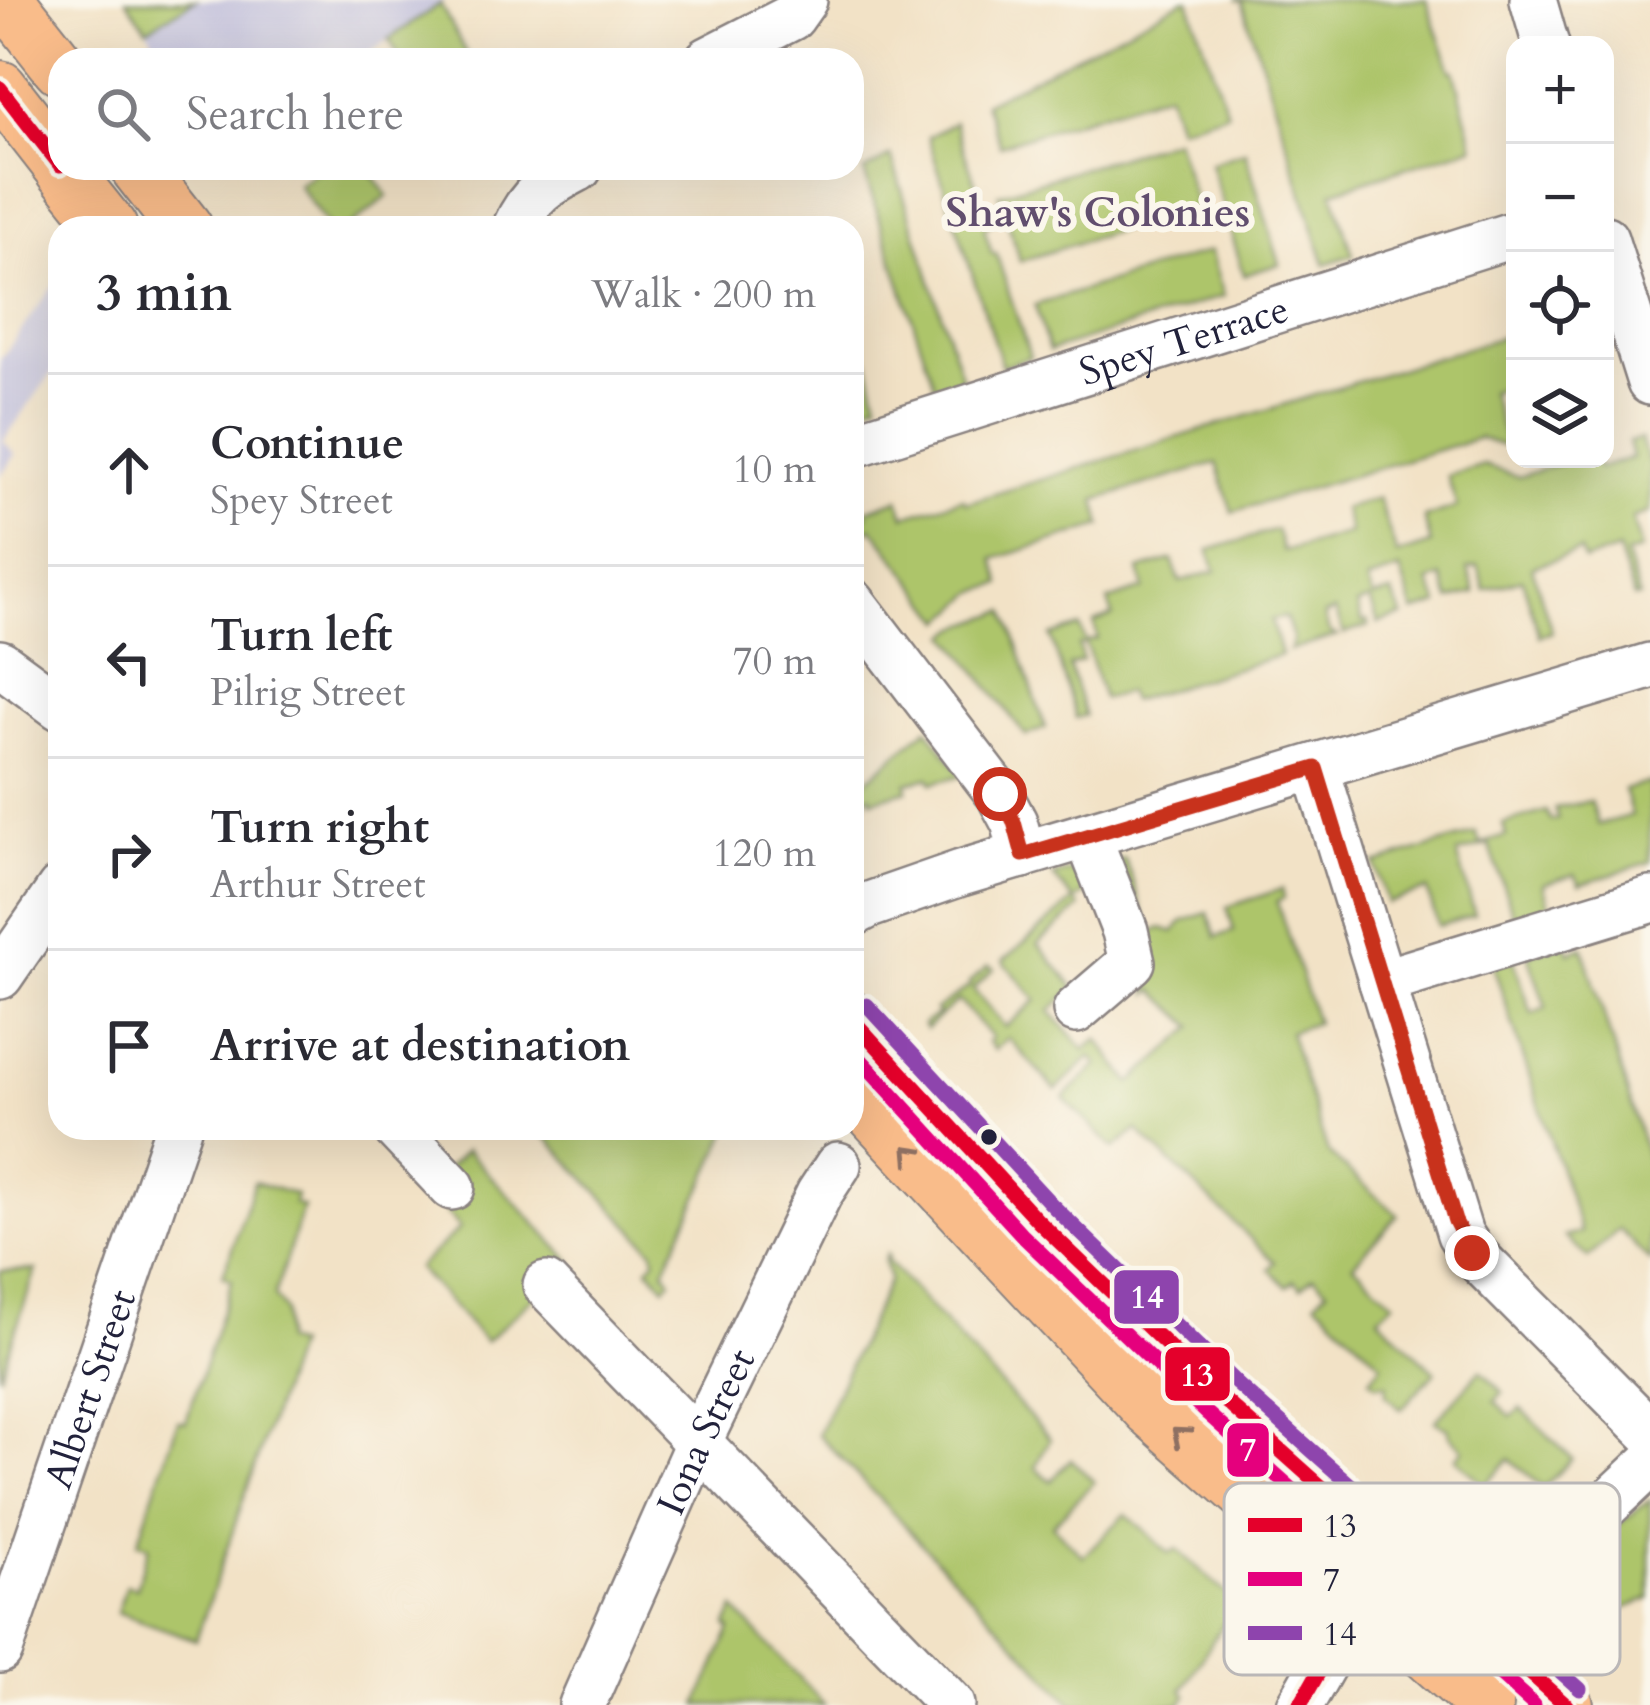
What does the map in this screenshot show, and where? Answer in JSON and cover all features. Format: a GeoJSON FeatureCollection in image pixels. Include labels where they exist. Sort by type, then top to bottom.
{"type":"FeatureCollection","features":[{"type":"Feature","properties":{"kind":"main road"},"geometry":{"type":"LineString","coordinates":[[8,0],[48,52]]}},
{"type":"Feature","properties":{"kind":"main road"},"geometry":{"type":"LineString","coordinates":[[0,88],[48,149]]}},
{"type":"Feature","properties":{"kind":"main road"},"geometry":{"type":"LineString","coordinates":[[72,180],[101,216]]}},
{"type":"Feature","properties":{"kind":"main road"},"geometry":{"type":"LineString","coordinates":[[147,180],[176,216]]}},
{"type":"Feature","properties":{"kind":"main road"},"geometry":{"type":"LineString","coordinates":[[864,1032],[1038,1221],[1315,1483]]}},
{"type":"Feature","properties":{"kind":"main road"},"geometry":{"type":"LineString","coordinates":[[864,1103],[1150,1408],[1235,1483]]}},
{"type":"Feature","properties":{"kind":"main road"},"geometry":{"type":"LineString","coordinates":[[1452,1675],[1486,1705]]}},
{"type":"Feature","properties":{"kind":"main road"},"geometry":{"type":"LineString","coordinates":[[1531,1675],[1566,1705]]}},
{"type":"Feature","properties":{"kind":"street"},"geometry":{"type":"LineString","coordinates":[[731,48],[792,17],[804,0]]}},
{"type":"Feature","properties":{"kind":"street"},"geometry":{"type":"LineString","coordinates":[[1533,0],[1543,36]]}},
{"type":"Feature","properties":{"kind":"street"},"geometry":{"type":"LineString","coordinates":[[521,216],[528,201],[556,180]]}},
{"type":"Feature","properties":{"kind":"street","name":"Spey Terrace"},"geometry":{"type":"LineString","coordinates":[[864,441],[1506,237]]}},
{"type":"Feature","properties":{"kind":"street"},"geometry":{"type":"LineString","coordinates":[[1609,252],[1650,382]]}},
{"type":"Feature","properties":{"kind":"street"},"geometry":{"type":"LineString","coordinates":[[864,618],[1000,794],[1023,855]]}},
{"type":"Feature","properties":{"kind":"street"},"geometry":{"type":"LineString","coordinates":[[0,663],[48,698]]}},
{"type":"Feature","properties":{"kind":"street"},"geometry":{"type":"LineString","coordinates":[[864,907],[1650,667]]}},
{"type":"Feature","properties":{"kind":"street"},"geometry":{"type":"LineString","coordinates":[[1316,768],[1460,1234],[1472,1253],[1650,1432]]}},
{"type":"Feature","properties":{"kind":"street"},"geometry":{"type":"LineString","coordinates":[[1076,1010],[1132,962],[1125,931],[1088,837]]}},
{"type":"Feature","properties":{"kind":"street"},"geometry":{"type":"LineString","coordinates":[[1382,982],[1650,900]]}},
{"type":"Feature","properties":{"kind":"street"},"geometry":{"type":"LineString","coordinates":[[0,976],[48,906]]}},
{"type":"Feature","properties":{"kind":"street","name":"Albert Street"},"geometry":{"type":"LineString","coordinates":[[0,1650],[174,1140]]}},
{"type":"Feature","properties":{"kind":"street"},"geometry":{"type":"LineString","coordinates":[[408,1140],[452,1186]]}},
{"type":"Feature","properties":{"kind":"street","name":"Iona Street"},"geometry":{"type":"LineString","coordinates":[[582,1705],[698,1443],[819,1194],[838,1165]]}},
{"type":"Feature","properties":{"kind":"street"},"geometry":{"type":"LineString","coordinates":[[546,1285],[952,1705]]}},
{"type":"Feature","properties":{"kind":"street"},"geometry":{"type":"LineString","coordinates":[[1620,1491],[1650,1464]]}},
{"type":"Feature","properties":{"kind":"street"},"geometry":{"type":"LineString","coordinates":[[1300,1705],[1317,1675]]}},
{"type":"Feature","properties":{"kind":"shaded area"},"geometry":{"type":"Polygon","coordinates":[[[195,0],[446,0],[376,48],[159,48],[147,29],[195,0]]]}},
{"type":"Feature","properties":{"kind":"shaded area"},"geometry":{"type":"Polygon","coordinates":[[[48,293],[48,379],[3,441],[16,454],[0,476],[0,360],[48,293]]]}},
{"type":"Feature","properties":{"kind":"green space"},"geometry":{"type":"Polygon","coordinates":[[[126,0],[195,0],[147,29],[126,0]]]}},
{"type":"Feature","properties":{"kind":"green space"},"geometry":{"type":"Polygon","coordinates":[[[1189,0],[1227,112],[1178,127],[1167,92],[1000,145],[984,103],[1189,0]]]}},
{"type":"Feature","properties":{"kind":"green space"},"geometry":{"type":"Polygon","coordinates":[[[1236,0],[1426,0],[1454,70],[1474,146],[1333,191],[1353,255],[1325,264],[1242,1],[1236,0]]]}},
{"type":"Feature","properties":{"kind":"green space"},"geometry":{"type":"Polygon","coordinates":[[[440,4],[464,48],[394,48],[389,39],[440,4]]]}},
{"type":"Feature","properties":{"kind":"green space"},"geometry":{"type":"Polygon","coordinates":[[[954,122],[990,225],[984,228],[992,254],[996,253],[1030,357],[1002,366],[928,137],[954,122]]]}},
{"type":"Feature","properties":{"kind":"green space"},"geometry":{"type":"Polygon","coordinates":[[[1175,139],[1196,206],[1020,261],[999,194],[1175,139]]]}},
{"type":"Feature","properties":{"kind":"green space"},"geometry":{"type":"Polygon","coordinates":[[[1245,151],[1280,264],[1244,275],[1210,163],[1245,151]]]}},
{"type":"Feature","properties":{"kind":"green space"},"geometry":{"type":"Polygon","coordinates":[[[891,156],[962,379],[935,387],[864,172],[891,156]]]}},
{"type":"Feature","properties":{"kind":"green space"},"geometry":{"type":"Polygon","coordinates":[[[304,180],[377,180],[388,196],[363,216],[320,216],[298,185],[304,180]]]}},
{"type":"Feature","properties":{"kind":"green space"},"geometry":{"type":"Polygon","coordinates":[[[1210,251],[1224,296],[1049,351],[1035,305],[1210,251]]]}},
{"type":"Feature","properties":{"kind":"green space"},"geometry":{"type":"Polygon","coordinates":[[[1506,336],[1506,387],[1490,392],[1506,447],[1478,438],[1232,512],[1217,463],[1096,500],[1102,526],[994,559],[1002,584],[976,592],[944,621],[872,527],[865,531],[864,517],[866,510],[899,499],[905,516],[963,498],[966,503],[1506,336]]]}},
{"type":"Feature","properties":{"kind":"green space"},"geometry":{"type":"Polygon","coordinates":[[[864,343],[878,401],[864,406],[864,343]]]}},
{"type":"Feature","properties":{"kind":"green space"},"geometry":{"type":"Polygon","coordinates":[[[1641,439],[1650,468],[1650,512],[1632,518],[1641,550],[1626,555],[1639,597],[1634,598],[1618,550],[1584,561],[1580,551],[1532,567],[1552,632],[1540,636],[1522,579],[1485,590],[1478,566],[1468,569],[1475,593],[1450,600],[1442,577],[1429,582],[1439,604],[1414,612],[1400,570],[1367,581],[1373,598],[1392,593],[1403,616],[1378,623],[1370,600],[1357,605],[1362,622],[1369,626],[1344,634],[1335,611],[1324,615],[1329,632],[1337,636],[1289,651],[1293,641],[1285,617],[1271,620],[1281,655],[1130,701],[1126,692],[1103,699],[1086,644],[1079,645],[1082,661],[1069,666],[1085,716],[1076,718],[1051,636],[1080,627],[1086,642],[1098,639],[1094,623],[1113,616],[1108,601],[1144,589],[1139,570],[1172,560],[1180,582],[1216,571],[1209,550],[1276,530],[1283,552],[1350,533],[1343,509],[1378,498],[1397,555],[1431,544],[1424,518],[1457,507],[1447,476],[1484,465],[1519,477],[1547,468],[1614,468],[1614,463],[1632,458],[1628,442],[1641,439]]]}},
{"type":"Feature","properties":{"kind":"green space"},"geometry":{"type":"Polygon","coordinates":[[[1006,611],[1045,728],[1026,736],[949,635],[1006,611]]]}},
{"type":"Feature","properties":{"kind":"green space"},"geometry":{"type":"Polygon","coordinates":[[[927,728],[962,775],[907,783],[908,790],[872,800],[871,795],[865,796],[864,803],[864,783],[927,728]]]}},
{"type":"Feature","properties":{"kind":"green space"},"geometry":{"type":"Polygon","coordinates":[[[1650,782],[1650,862],[1580,884],[1575,874],[1543,884],[1553,919],[1518,929],[1489,844],[1457,854],[1475,915],[1438,926],[1427,890],[1387,903],[1375,864],[1476,833],[1480,844],[1506,836],[1503,824],[1546,811],[1551,821],[1558,819],[1555,808],[1590,801],[1598,825],[1632,815],[1624,790],[1650,782]]]}},
{"type":"Feature","properties":{"kind":"green space"},"geometry":{"type":"Polygon","coordinates":[[[1125,859],[1150,932],[1162,928],[1174,932],[1183,921],[1208,913],[1216,937],[1234,931],[1227,907],[1282,889],[1284,898],[1277,902],[1316,1023],[1289,1032],[1328,1153],[1398,1215],[1353,1264],[1394,1302],[1379,1317],[1435,1372],[1401,1409],[1386,1395],[1387,1384],[1370,1379],[1382,1364],[1316,1301],[1327,1289],[1314,1276],[1301,1287],[1295,1280],[1287,1286],[1269,1269],[1275,1262],[1137,1130],[1114,1149],[1064,1098],[1098,1065],[1091,1057],[1056,1090],[1008,1038],[995,1050],[988,1042],[992,1038],[958,1000],[926,1029],[923,1024],[988,966],[994,969],[973,989],[1005,1027],[1037,1000],[1003,961],[1074,901],[1053,876],[1089,866],[1095,888],[1075,900],[1080,908],[1038,944],[1075,988],[1050,1011],[1085,1050],[1098,1039],[1131,1083],[1194,1027],[1154,990],[1149,994],[1139,922],[1116,861],[1125,859]]]}},
{"type":"Feature","properties":{"kind":"green space"},"geometry":{"type":"Polygon","coordinates":[[[1565,943],[1569,952],[1583,947],[1650,1167],[1650,1261],[1619,1229],[1588,1258],[1565,1237],[1581,1232],[1493,965],[1513,958],[1532,1014],[1546,1008],[1528,954],[1565,943]]]}},
{"type":"Feature","properties":{"kind":"green space"},"geometry":{"type":"Polygon","coordinates":[[[549,1140],[724,1140],[664,1270],[671,1280],[665,1286],[648,1267],[655,1260],[654,1251],[549,1140]]]}},
{"type":"Feature","properties":{"kind":"green space"},"geometry":{"type":"Polygon","coordinates":[[[466,1150],[572,1262],[485,1342],[417,1268],[460,1228],[437,1201],[446,1169],[466,1150]]]}},
{"type":"Feature","properties":{"kind":"green space"},"geometry":{"type":"Polygon","coordinates":[[[254,1182],[296,1195],[294,1204],[303,1207],[274,1296],[284,1311],[283,1342],[295,1346],[196,1640],[117,1612],[126,1585],[136,1588],[149,1546],[138,1542],[178,1421],[186,1422],[232,1280],[223,1276],[254,1182]]]}},
{"type":"Feature","properties":{"kind":"green space"},"geometry":{"type":"Polygon","coordinates":[[[887,1253],[888,1262],[1050,1439],[1035,1467],[1051,1481],[1071,1459],[1094,1482],[1052,1525],[1083,1556],[1126,1514],[1169,1553],[1177,1549],[1224,1592],[1224,1624],[1182,1690],[1187,1695],[1181,1705],[1074,1705],[818,1434],[889,1279],[884,1261],[887,1253]]]}},
{"type":"Feature","properties":{"kind":"green space"},"geometry":{"type":"Polygon","coordinates":[[[36,1270],[0,1376],[0,1271],[36,1270]]]}},
{"type":"Feature","properties":{"kind":"green space"},"geometry":{"type":"Polygon","coordinates":[[[1481,1370],[1503,1392],[1495,1401],[1511,1417],[1521,1408],[1572,1459],[1548,1483],[1537,1483],[1510,1459],[1482,1483],[1456,1458],[1464,1449],[1448,1428],[1435,1421],[1481,1370]]]}},
{"type":"Feature","properties":{"kind":"green space"},"geometry":{"type":"Polygon","coordinates":[[[1650,1500],[1650,1599],[1620,1610],[1620,1523],[1650,1500]]]}},
{"type":"Feature","properties":{"kind":"green space"},"geometry":{"type":"Polygon","coordinates":[[[735,1609],[825,1705],[698,1705],[735,1609]]]}},
{"type":"Feature","properties":{"kind":"transit line","name":"13"},"geometry":{"type":"LineString","coordinates":[[0,88],[48,150]]}},
{"type":"Feature","properties":{"kind":"transit line","name":"14"},"geometry":{"type":"LineString","coordinates":[[867,1005],[1053,1206],[1237,1384],[1348,1483]]}},
{"type":"Feature","properties":{"kind":"transit line","name":"13"},"geometry":{"type":"LineString","coordinates":[[864,1032],[1038,1221],[1317,1483]]}},
{"type":"Feature","properties":{"kind":"transit line","name":"7"},"geometry":{"type":"LineString","coordinates":[[864,1063],[1023,1236],[1285,1483]]}},
{"type":"Feature","properties":{"kind":"transit line","name":"13"},"geometry":{"type":"LineString","coordinates":[[1300,1705],[1317,1675]]}},
{"type":"Feature","properties":{"kind":"transit line","name":"7"},"geometry":{"type":"LineString","coordinates":[[1500,1675],[1534,1705]]}},
{"type":"Feature","properties":{"kind":"transit line","name":"13"},"geometry":{"type":"LineString","coordinates":[[1532,1675],[1566,1705]]}},
{"type":"Feature","properties":{"kind":"transit line","name":"14"},"geometry":{"type":"LineString","coordinates":[[1564,1675],[1580,1689]]}},
{"type":"Feature","properties":{"kind":"district","name":"Shaw's Colonies"},"geometry":{"type":"Point","coordinates":[1098,211]}},
{"type":"Feature","properties":{"kind":"route"},"geometry":{"type":"LineString","coordinates":[[1000,794],[1023,855],[1316,768],[1455,1221],[1472,1253]]}}]}
